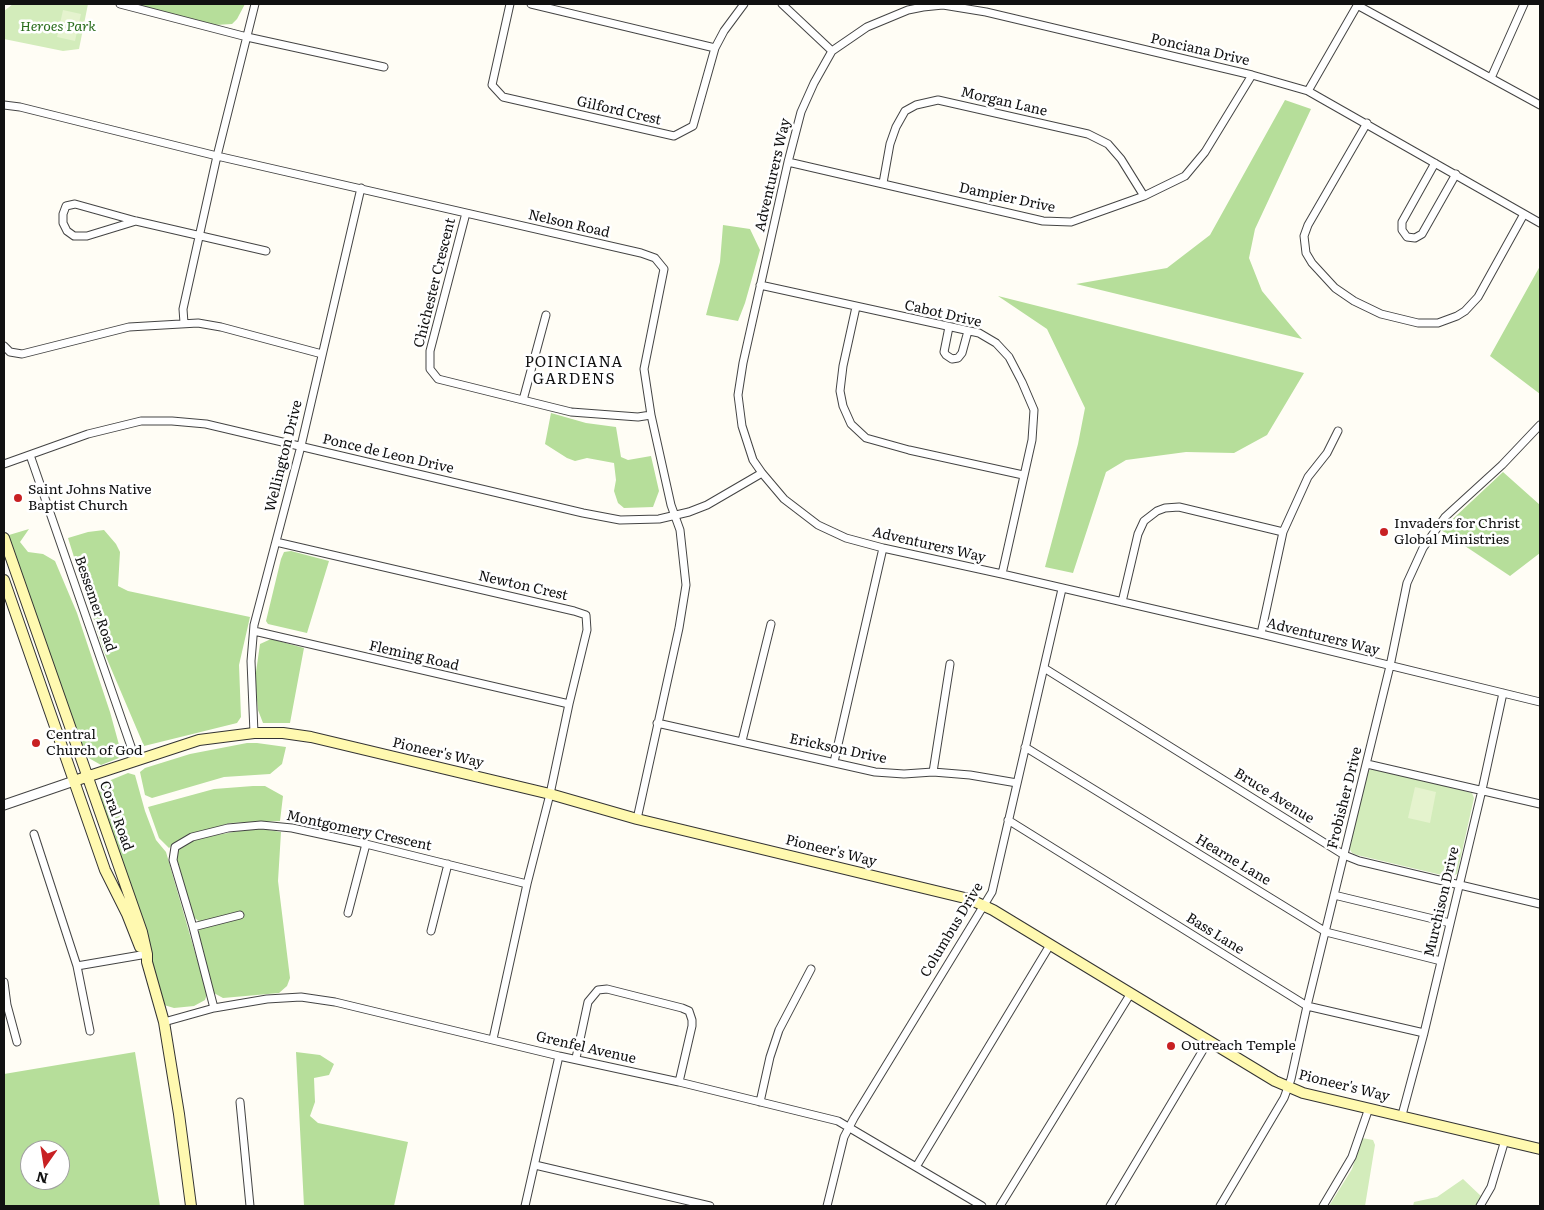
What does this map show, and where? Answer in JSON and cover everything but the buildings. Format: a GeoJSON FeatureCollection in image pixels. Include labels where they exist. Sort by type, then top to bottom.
{"type":"FeatureCollection","features":[{"type":"Feature","properties":{"kind":"main road","name":"Coral Road"},"geometry":{"type":"LineString","coordinates":[[4,538],[8,561],[48,664],[139,923],[146,957],[164,1022],[180,1123],[190,1206]]}},
{"type":"Feature","properties":{"kind":"main road","name":"Coral Road"},"geometry":{"type":"LineString","coordinates":[[4,580],[105,870],[146,957]]}},
{"type":"Feature","properties":{"kind":"main road"},"geometry":{"type":"LineString","coordinates":[[34,668],[48,664]]}},
{"type":"Feature","properties":{"kind":"main road","name":"Pioneer's Way"},"geometry":{"type":"LineString","coordinates":[[74,781],[199,740],[254,733],[283,733],[311,737],[550,794],[637,819],[960,896],[983,905],[1275,1081],[1303,1093],[1540,1149]]}},
{"type":"Feature","properties":{"kind":"street"},"geometry":{"type":"LineString","coordinates":[[120,4],[247,37],[384,67]]}},
{"type":"Feature","properties":{"kind":"street"},"geometry":{"type":"LineString","coordinates":[[184,323],[183,309],[217,156],[255,4]]}},
{"type":"Feature","properties":{"kind":"street","name":"Gilford Crest"},"geometry":{"type":"LineString","coordinates":[[510,4],[492,85],[503,97],[674,136],[693,126],[715,48],[724,31],[744,4]]}},
{"type":"Feature","properties":{"kind":"street"},"geometry":{"type":"LineString","coordinates":[[531,4],[715,48]]}},
{"type":"Feature","properties":{"kind":"street"},"geometry":{"type":"LineString","coordinates":[[782,4],[832,51]]}},
{"type":"Feature","properties":{"kind":"street"},"geometry":{"type":"LineString","coordinates":[[1308,90],[1358,4],[1540,104]]}},
{"type":"Feature","properties":{"kind":"street"},"geometry":{"type":"LineString","coordinates":[[1491,78],[1524,4]]}},
{"type":"Feature","properties":{"kind":"street","name":"Ponciana Drive"},"geometry":{"type":"LineString","coordinates":[[832,51],[867,27],[908,10],[943,5],[986,12],[1252,75],[1308,90],[1540,223]]}},
{"type":"Feature","properties":{"kind":"street","name":"Adventurers Way"},"geometry":{"type":"LineString","coordinates":[[832,51],[814,83],[801,112],[760,285],[738,395],[742,426],[753,460],[784,499],[818,525],[846,538],[883,548],[1261,634],[1540,702]]}},
{"type":"Feature","properties":{"kind":"street","name":"Dampier Drive"},"geometry":{"type":"LineString","coordinates":[[788,162],[1043,221],[1071,222],[1144,196],[1166,187],[1185,176],[1205,152],[1252,75]]}},
{"type":"Feature","properties":{"kind":"street","name":"Morgan Lane"},"geometry":{"type":"LineString","coordinates":[[883,183],[890,144],[896,127],[905,111],[916,104],[938,100],[1088,134],[1108,144],[1121,158],[1144,196]]}},
{"type":"Feature","properties":{"kind":"street","name":"Nelson Road"},"geometry":{"type":"LineString","coordinates":[[4,104],[217,156],[641,253],[654,258],[664,268],[644,369],[651,415],[671,505],[680,530],[686,585],[679,628],[637,819]]}},
{"type":"Feature","properties":{"kind":"street"},"geometry":{"type":"LineString","coordinates":[[1367,123],[1308,225],[1304,236],[1306,253],[1312,263],[1335,288],[1359,304],[1381,314],[1418,323],[1438,323],[1457,316],[1465,311],[1478,296],[1524,214]]}},
{"type":"Feature","properties":{"kind":"street"},"geometry":{"type":"LineString","coordinates":[[1435,163],[1402,222],[1402,230],[1407,237],[1415,238],[1422,234],[1456,174]]}},
{"type":"Feature","properties":{"kind":"street","name":"Wellington Drive"},"geometry":{"type":"LineString","coordinates":[[254,733],[251,661],[254,631],[301,446],[361,188]]}},
{"type":"Feature","properties":{"kind":"street"},"geometry":{"type":"LineString","coordinates":[[136,221],[87,236],[74,236],[67,231],[63,223],[63,214],[66,206],[75,204],[136,221],[266,251]]}},
{"type":"Feature","properties":{"kind":"street","name":"Chichester Crescent"},"geometry":{"type":"LineString","coordinates":[[466,213],[430,351],[430,369],[438,380],[580,413],[638,417],[651,415]]}},
{"type":"Feature","properties":{"kind":"street","name":"Cabot Drive"},"geometry":{"type":"LineString","coordinates":[[760,285],[979,333],[996,343],[1010,357],[1034,410],[1032,440],[1002,574]]}},
{"type":"Feature","properties":{"kind":"street"},"geometry":{"type":"LineString","coordinates":[[856,307],[843,366],[840,391],[843,406],[851,424],[866,438],[909,450],[1023,475]]}},
{"type":"Feature","properties":{"kind":"street"},"geometry":{"type":"LineString","coordinates":[[523,400],[546,315]]}},
{"type":"Feature","properties":{"kind":"street"},"geometry":{"type":"LineString","coordinates":[[4,346],[10,352],[22,354],[129,327],[198,323],[221,327],[322,354]]}},
{"type":"Feature","properties":{"kind":"street"},"geometry":{"type":"LineString","coordinates":[[949,327],[944,348],[946,355],[952,358],[958,358],[962,353],[968,331]]}},
{"type":"Feature","properties":{"kind":"street","name":"Ponce de Leon Drive"},"geometry":{"type":"LineString","coordinates":[[4,464],[88,434],[141,421],[206,424],[583,513],[620,520],[659,519],[707,505],[762,473]]}},
{"type":"Feature","properties":{"kind":"street","name":"Frobisher Drive"},"geometry":{"type":"LineString","coordinates":[[1220,1206],[1284,1098],[1288,1086],[1367,764],[1407,583],[1423,548],[1445,517],[1502,465],[1540,425]]}},
{"type":"Feature","properties":{"kind":"street"},"geometry":{"type":"LineString","coordinates":[[1261,634],[1283,532],[1308,478],[1331,446],[1338,431]]}},
{"type":"Feature","properties":{"kind":"street","name":"Bessemer Road"},"geometry":{"type":"LineString","coordinates":[[30,455],[136,762]]}},
{"type":"Feature","properties":{"kind":"street"},"geometry":{"type":"LineString","coordinates":[[1122,602],[1138,534],[1144,521],[1156,511],[1179,507],[1283,532]]}},
{"type":"Feature","properties":{"kind":"street","name":"Newton Crest"},"geometry":{"type":"LineString","coordinates":[[276,542],[586,615],[587,630],[550,794],[527,884],[493,1039]]}},
{"type":"Feature","properties":{"kind":"street"},"geometry":{"type":"LineString","coordinates":[[834,762],[883,548]]}},
{"type":"Feature","properties":{"kind":"street","name":"Columbus Drive"},"geometry":{"type":"LineString","coordinates":[[827,1206],[844,1137],[849,1127],[992,892],[1062,589]]}},
{"type":"Feature","properties":{"kind":"street"},"geometry":{"type":"LineString","coordinates":[[742,741],[772,624]]}},
{"type":"Feature","properties":{"kind":"street","name":"Fleming Road"},"geometry":{"type":"LineString","coordinates":[[254,631],[569,704]]}},
{"type":"Feature","properties":{"kind":"street"},"geometry":{"type":"LineString","coordinates":[[933,772],[950,664]]}},
{"type":"Feature","properties":{"kind":"street","name":"Bruce Avenue"},"geometry":{"type":"LineString","coordinates":[[1044,668],[1344,855],[1359,861],[1540,904]]}},
{"type":"Feature","properties":{"kind":"street","name":"Murchison Drive"},"geometry":{"type":"LineString","coordinates":[[1402,1116],[1424,1033],[1503,693]]}},
{"type":"Feature","properties":{"kind":"street","name":"Erickson Drive"},"geometry":{"type":"LineString","coordinates":[[657,723],[875,772],[904,774],[933,772],[970,775],[1017,783]]}},
{"type":"Feature","properties":{"kind":"street","name":"Hearne Lane"},"geometry":{"type":"LineString","coordinates":[[1025,748],[1326,932],[1441,961]]}},
{"type":"Feature","properties":{"kind":"street"},"geometry":{"type":"LineString","coordinates":[[1367,764],[1540,804]]}},
{"type":"Feature","properties":{"kind":"street"},"geometry":{"type":"LineString","coordinates":[[4,805],[74,781]]}},
{"type":"Feature","properties":{"kind":"street","name":"Bass Lane"},"geometry":{"type":"LineString","coordinates":[[1008,820],[1307,1006],[1424,1033]]}},
{"type":"Feature","properties":{"kind":"street","name":"Montgomery Crescent"},"geometry":{"type":"LineString","coordinates":[[214,1008],[173,860],[175,847],[192,837],[228,828],[261,825],[292,828],[366,844],[527,884]]}},
{"type":"Feature","properties":{"kind":"street"},"geometry":{"type":"LineString","coordinates":[[34,834],[77,966],[90,1031]]}},
{"type":"Feature","properties":{"kind":"street"},"geometry":{"type":"LineString","coordinates":[[348,913],[366,844]]}},
{"type":"Feature","properties":{"kind":"street"},"geometry":{"type":"LineString","coordinates":[[431,931],[448,864]]}},
{"type":"Feature","properties":{"kind":"street"},"geometry":{"type":"LineString","coordinates":[[1334,894],[1450,923]]}},
{"type":"Feature","properties":{"kind":"street"},"geometry":{"type":"LineString","coordinates":[[193,927],[240,915]]}},
{"type":"Feature","properties":{"kind":"street"},"geometry":{"type":"LineString","coordinates":[[916,1167],[1050,945]]}},
{"type":"Feature","properties":{"kind":"street"},"geometry":{"type":"LineString","coordinates":[[77,966],[146,957]]}},
{"type":"Feature","properties":{"kind":"street"},"geometry":{"type":"LineString","coordinates":[[760,1102],[770,1058],[779,1030],[811,969]]}},
{"type":"Feature","properties":{"kind":"street"},"geometry":{"type":"LineString","coordinates":[[4,982],[5,1005],[17,1042]]}},
{"type":"Feature","properties":{"kind":"street"},"geometry":{"type":"LineString","coordinates":[[576,1058],[588,1002],[598,990],[606,989],[688,1011],[692,1020],[692,1026],[679,1082]]}},
{"type":"Feature","properties":{"kind":"street"},"geometry":{"type":"LineString","coordinates":[[1000,1206],[1130,993]]}},
{"type":"Feature","properties":{"kind":"street","name":"Grenfel Avenue"},"geometry":{"type":"LineString","coordinates":[[164,1022],[214,1008],[267,999],[301,997],[335,1002],[838,1121],[982,1206]]}},
{"type":"Feature","properties":{"kind":"street"},"geometry":{"type":"LineString","coordinates":[[1110,1206],[1209,1040]]}},
{"type":"Feature","properties":{"kind":"street"},"geometry":{"type":"LineString","coordinates":[[525,1206],[559,1056]]}},
{"type":"Feature","properties":{"kind":"street"},"geometry":{"type":"LineString","coordinates":[[240,1102],[250,1206]]}},
{"type":"Feature","properties":{"kind":"street"},"geometry":{"type":"LineString","coordinates":[[1323,1206],[1352,1157],[1369,1108]]}},
{"type":"Feature","properties":{"kind":"street"},"geometry":{"type":"LineString","coordinates":[[1480,1206],[1491,1187],[1504,1140]]}},
{"type":"Feature","properties":{"kind":"street"},"geometry":{"type":"LineString","coordinates":[[535,1165],[710,1206]]}},
{"type":"Feature","properties":{"kind":"green space","name":"Heroes Park"},"geometry":{"type":"Polygon","coordinates":[[[13,4],[88,4],[79,49],[63,51],[4,39],[4,11],[13,4]]]}},
{"type":"Feature","properties":{"kind":"green space"},"geometry":{"type":"Polygon","coordinates":[[[133,4],[245,4],[232,24],[215,25],[133,4]]]}},
{"type":"Feature","properties":{"kind":"green space"},"geometry":{"type":"Polygon","coordinates":[[[63,10],[81,14],[75,41],[57,37],[63,10]]]}},
{"type":"Feature","properties":{"kind":"green space"},"geometry":{"type":"Polygon","coordinates":[[[1285,100],[1311,109],[1255,229],[1249,258],[1262,291],[1302,339],[1076,284],[1167,268],[1210,235],[1285,100]]]}},
{"type":"Feature","properties":{"kind":"green space"},"geometry":{"type":"Polygon","coordinates":[[[723,225],[750,229],[760,250],[738,321],[706,315],[720,262],[723,225]]]}},
{"type":"Feature","properties":{"kind":"green space"},"geometry":{"type":"Polygon","coordinates":[[[1540,266],[1540,394],[1490,356],[1540,266]]]}},
{"type":"Feature","properties":{"kind":"green space"},"geometry":{"type":"Polygon","coordinates":[[[998,296],[1304,373],[1267,435],[1234,453],[1186,452],[1126,460],[1106,472],[1073,573],[1045,567],[1078,444],[1085,408],[1047,329],[998,296]]]}},
{"type":"Feature","properties":{"kind":"green space"},"geometry":{"type":"Polygon","coordinates":[[[551,413],[586,423],[616,427],[621,457],[628,460],[651,456],[659,491],[653,507],[624,508],[618,503],[614,491],[616,480],[614,463],[587,458],[575,461],[545,444],[551,413]]]}},
{"type":"Feature","properties":{"kind":"green space"},"geometry":{"type":"Polygon","coordinates":[[[1503,472],[1540,505],[1540,553],[1510,576],[1441,530],[1503,472]]]}},
{"type":"Feature","properties":{"kind":"green space"},"geometry":{"type":"Polygon","coordinates":[[[29,529],[20,542],[28,552],[43,554],[55,561],[77,613],[110,712],[121,752],[119,758],[101,765],[87,757],[8,541],[9,535],[29,529]]]}},
{"type":"Feature","properties":{"kind":"green space"},"geometry":{"type":"Polygon","coordinates":[[[104,530],[120,552],[118,586],[128,591],[250,617],[239,665],[241,717],[237,723],[144,746],[104,652],[68,538],[88,532],[104,530]]]}},
{"type":"Feature","properties":{"kind":"green space"},"geometry":{"type":"Polygon","coordinates":[[[291,551],[329,561],[307,633],[268,624],[266,621],[281,559],[284,552],[291,551]]]}},
{"type":"Feature","properties":{"kind":"green space"},"geometry":{"type":"Polygon","coordinates":[[[271,639],[304,648],[290,723],[263,723],[258,710],[255,679],[260,644],[271,639]]]}},
{"type":"Feature","properties":{"kind":"green space"},"geometry":{"type":"Polygon","coordinates":[[[247,743],[286,747],[282,764],[270,774],[224,777],[152,798],[145,795],[140,772],[145,768],[190,754],[247,743]]]}},
{"type":"Feature","properties":{"kind":"green space"},"geometry":{"type":"Polygon","coordinates":[[[1374,768],[1472,793],[1474,798],[1457,874],[1450,877],[1352,853],[1349,848],[1368,771],[1374,768]]]}},
{"type":"Feature","properties":{"kind":"green space"},"geometry":{"type":"Polygon","coordinates":[[[128,773],[135,775],[145,811],[156,840],[166,852],[207,994],[205,1000],[194,1006],[174,1008],[164,1005],[150,953],[99,801],[101,784],[128,773]]]}},
{"type":"Feature","properties":{"kind":"green space"},"geometry":{"type":"Polygon","coordinates":[[[265,786],[283,796],[280,821],[230,823],[191,835],[174,843],[169,848],[159,838],[148,807],[214,789],[265,786]]]}},
{"type":"Feature","properties":{"kind":"green space"},"geometry":{"type":"Polygon","coordinates":[[[1415,787],[1436,792],[1430,823],[1408,818],[1415,787]]]}},
{"type":"Feature","properties":{"kind":"green space"},"geometry":{"type":"Polygon","coordinates":[[[256,828],[281,832],[278,881],[290,978],[287,986],[279,993],[223,998],[212,992],[198,934],[200,928],[237,919],[243,914],[240,911],[200,922],[192,916],[174,860],[176,851],[194,839],[256,828]]]}},
{"type":"Feature","properties":{"kind":"green space"},"geometry":{"type":"Polygon","coordinates":[[[135,1052],[160,1206],[4,1206],[4,1074],[135,1052]]]}},
{"type":"Feature","properties":{"kind":"green space"},"geometry":{"type":"Polygon","coordinates":[[[296,1052],[320,1055],[334,1064],[329,1075],[314,1078],[315,1102],[310,1116],[318,1123],[408,1142],[394,1206],[304,1206],[296,1052]]]}},
{"type":"Feature","properties":{"kind":"green space"},"geometry":{"type":"Polygon","coordinates":[[[1362,1138],[1373,1140],[1375,1145],[1365,1206],[1329,1206],[1352,1169],[1362,1138]]]}},
{"type":"Feature","properties":{"kind":"green space"},"geometry":{"type":"Polygon","coordinates":[[[1463,1179],[1482,1197],[1476,1206],[1413,1206],[1414,1202],[1437,1197],[1463,1179]]]}},
{"type":"Feature","properties":{"kind":"place","name":"Saint Johns Native Baptist Church"},"geometry":{"type":"Point","coordinates":[18,498]}},
{"type":"Feature","properties":{"kind":"place","name":"Invaders for Christ Global Ministries"},"geometry":{"type":"Point","coordinates":[1384,532]}},
{"type":"Feature","properties":{"kind":"place","name":"Central Church of God"},"geometry":{"type":"Point","coordinates":[36,743]}},
{"type":"Feature","properties":{"kind":"place","name":"Outreach Temple"},"geometry":{"type":"Point","coordinates":[1171,1046]}},
{"type":"Feature","properties":{"kind":"district","name":"POINCIANA GARDENS"},"geometry":{"type":"Point","coordinates":[574,372]}}]}
